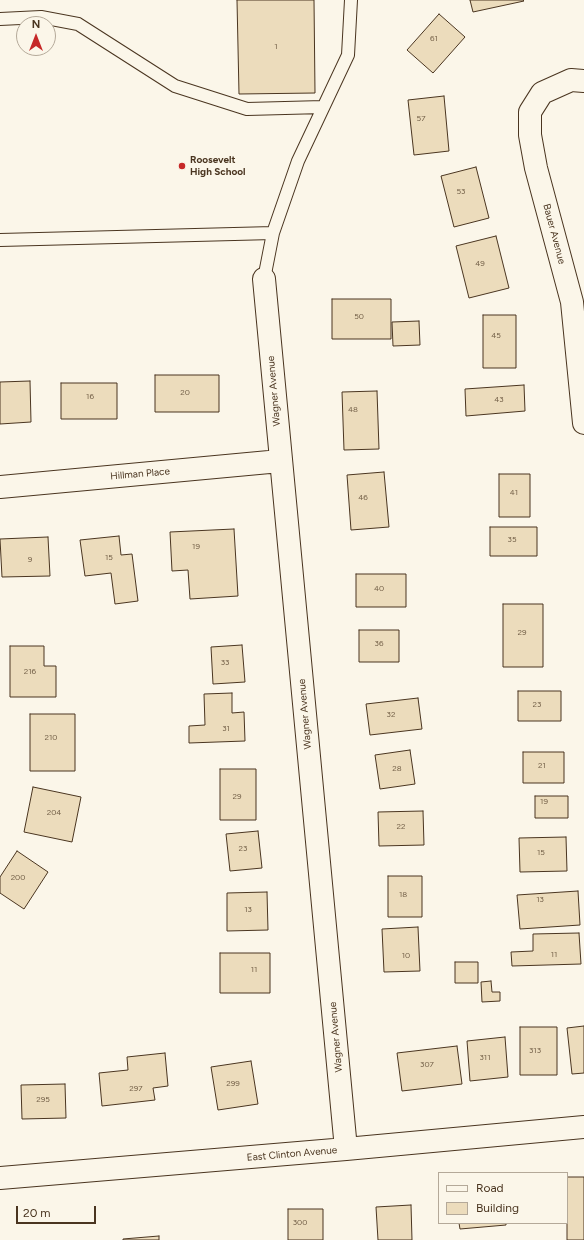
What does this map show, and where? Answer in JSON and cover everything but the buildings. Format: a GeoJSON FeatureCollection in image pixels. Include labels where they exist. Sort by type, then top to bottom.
{"type":"FeatureCollection","features":[{"type":"Feature","properties":{"kind":"street","name":"Bauer Avenue"},"geometry":{"type":"LineString","coordinates":[[584,81],[571,80],[542,94],[530,112],[530,135],[536,168],[578,311],[584,423]]}},
{"type":"Feature","properties":{"kind":"street","name":"Wagner Avenue"},"geometry":{"type":"LineString","coordinates":[[264,278],[280,461],[346,1149]]}},
{"type":"Feature","properties":{"kind":"street","name":"Hillman Place"},"geometry":{"type":"LineString","coordinates":[[0,487],[280,461]]}},
{"type":"Feature","properties":{"kind":"street","name":"East Clinton Avenue"},"geometry":{"type":"LineString","coordinates":[[0,1178],[346,1149],[584,1127]]}},
{"type":"Feature","properties":{"kind":"lane"},"geometry":{"type":"LineString","coordinates":[[264,278],[274,234],[298,161],[348,55],[351,0]]}},
{"type":"Feature","properties":{"kind":"lane"},"geometry":{"type":"LineString","coordinates":[[0,18],[41,17],[78,24],[175,86],[247,109],[323,107]]}},
{"type":"Feature","properties":{"kind":"lane"},"geometry":{"type":"LineString","coordinates":[[0,240],[274,234]]}},
{"type":"Feature","properties":{"kind":"place","name":"Roosevelt High School"},"geometry":{"type":"Point","coordinates":[182,166]}}]}
